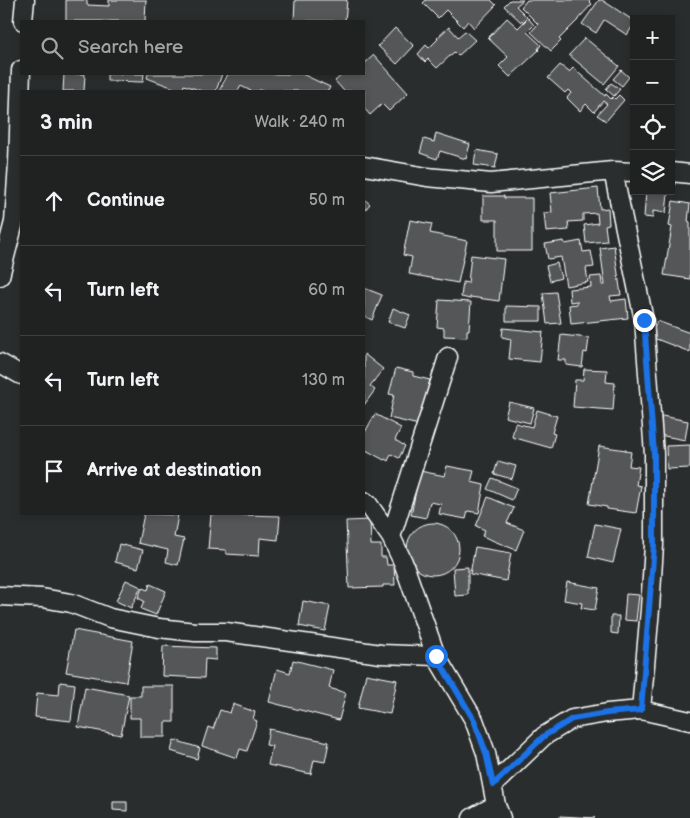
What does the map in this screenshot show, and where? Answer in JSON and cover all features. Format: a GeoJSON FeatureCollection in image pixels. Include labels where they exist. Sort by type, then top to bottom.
{"type":"FeatureCollection","features":[{"type":"Feature","properties":{"kind":"street"},"geometry":{"type":"LineString","coordinates":[[23,20],[25,0]]}},
{"type":"Feature","properties":{"kind":"street"},"geometry":{"type":"LineString","coordinates":[[20,90],[21,75]]}},
{"type":"Feature","properties":{"kind":"street"},"geometry":{"type":"LineString","coordinates":[[0,276],[18,221],[20,101]]}},
{"type":"Feature","properties":{"kind":"street"},"geometry":{"type":"LineString","coordinates":[[365,166],[427,178],[491,183],[613,171],[630,172]]}},
{"type":"Feature","properties":{"kind":"street"},"geometry":{"type":"LineString","coordinates":[[613,171],[644,320],[654,454],[654,545],[641,710]]}},
{"type":"Feature","properties":{"kind":"street"},"geometry":{"type":"LineString","coordinates":[[675,172],[690,174]]}},
{"type":"Feature","properties":{"kind":"street"},"geometry":{"type":"LineString","coordinates":[[391,536],[448,357]]}},
{"type":"Feature","properties":{"kind":"street"},"geometry":{"type":"LineString","coordinates":[[0,363],[20,374]]}},
{"type":"Feature","properties":{"kind":"street"},"geometry":{"type":"LineString","coordinates":[[365,502],[391,536],[409,578],[436,656],[474,720],[486,753],[499,812],[472,818]]}},
{"type":"Feature","properties":{"kind":"street"},"geometry":{"type":"LineString","coordinates":[[0,596],[42,598],[71,603],[110,618],[160,628],[195,632],[226,632],[382,654],[436,656]]}},
{"type":"Feature","properties":{"kind":"street"},"geometry":{"type":"LineString","coordinates":[[493,785],[544,736],[572,719],[641,710],[690,721]]}},
{"type":"Feature","properties":{"kind":"building"},"geometry":{"type":"Polygon","coordinates":[[[66,0],[87,0],[87,5],[109,6],[109,0],[146,0],[145,20],[66,20],[66,0]]]}},
{"type":"Feature","properties":{"kind":"building"},"geometry":{"type":"Polygon","coordinates":[[[295,0],[347,0],[345,20],[294,20],[295,0]]]}},
{"type":"Feature","properties":{"kind":"building"},"geometry":{"type":"Polygon","coordinates":[[[426,0],[491,0],[496,5],[474,28],[468,21],[463,27],[446,10],[438,18],[423,3],[426,0]]]}},
{"type":"Feature","properties":{"kind":"building"},"geometry":{"type":"Polygon","coordinates":[[[510,0],[523,0],[516,6],[527,17],[521,22],[504,6],[510,0]]]}},
{"type":"Feature","properties":{"kind":"building"},"geometry":{"type":"Polygon","coordinates":[[[527,0],[588,0],[592,4],[559,39],[561,41],[551,51],[531,32],[538,24],[521,7],[527,0]]]}},
{"type":"Feature","properties":{"kind":"building"},"geometry":{"type":"Polygon","coordinates":[[[599,0],[602,0],[630,18],[630,30],[627,35],[604,20],[596,33],[582,24],[599,0]]]}},
{"type":"Feature","properties":{"kind":"building"},"geometry":{"type":"Polygon","coordinates":[[[507,18],[518,28],[528,18],[534,25],[527,32],[541,45],[539,50],[510,77],[499,66],[508,57],[488,38],[507,18]]]}},
{"type":"Feature","properties":{"kind":"building"},"geometry":{"type":"Polygon","coordinates":[[[449,27],[458,37],[465,31],[475,40],[458,56],[454,52],[437,68],[428,59],[425,62],[418,54],[426,45],[429,48],[449,27]]]}},
{"type":"Feature","properties":{"kind":"building"},"geometry":{"type":"Polygon","coordinates":[[[395,28],[414,46],[397,64],[378,46],[395,28]]]}},
{"type":"Feature","properties":{"kind":"building"},"geometry":{"type":"Polygon","coordinates":[[[585,38],[619,66],[604,84],[569,55],[585,38]]]}},
{"type":"Feature","properties":{"kind":"building"},"geometry":{"type":"Polygon","coordinates":[[[374,55],[408,93],[389,111],[382,104],[370,115],[365,109],[365,90],[343,90],[335,81],[342,75],[365,75],[365,63],[374,55]]]}},
{"type":"Feature","properties":{"kind":"building"},"geometry":{"type":"Polygon","coordinates":[[[560,65],[569,72],[573,68],[605,96],[606,94],[611,99],[613,97],[615,99],[619,95],[624,100],[606,121],[597,115],[607,104],[603,101],[594,112],[586,104],[580,111],[567,98],[571,93],[568,90],[565,93],[548,78],[560,65]]]}},
{"type":"Feature","properties":{"kind":"building"},"geometry":{"type":"Polygon","coordinates":[[[621,70],[629,77],[622,86],[613,79],[621,70]]]}},
{"type":"Feature","properties":{"kind":"building"},"geometry":{"type":"Polygon","coordinates":[[[64,75],[85,75],[84,90],[63,90],[64,75]]]}},
{"type":"Feature","properties":{"kind":"building"},"geometry":{"type":"Polygon","coordinates":[[[107,75],[144,75],[143,82],[107,81],[107,75]]]}},
{"type":"Feature","properties":{"kind":"building"},"geometry":{"type":"Polygon","coordinates":[[[148,75],[222,75],[216,90],[199,90],[184,85],[182,90],[179,90],[147,78],[148,75]]]}},
{"type":"Feature","properties":{"kind":"building"},"geometry":{"type":"Polygon","coordinates":[[[227,75],[304,75],[330,87],[328,90],[249,90],[241,86],[239,90],[220,90],[227,75]]]}},
{"type":"Feature","properties":{"kind":"building"},"geometry":{"type":"Polygon","coordinates":[[[611,83],[620,89],[614,96],[606,89],[611,83]]]}},
{"type":"Feature","properties":{"kind":"building"},"geometry":{"type":"Polygon","coordinates":[[[436,133],[470,144],[466,159],[440,151],[437,159],[420,153],[424,139],[434,142],[436,133]]]}},
{"type":"Feature","properties":{"kind":"building"},"geometry":{"type":"Polygon","coordinates":[[[476,150],[498,154],[495,168],[474,165],[476,150]]]}},
{"type":"Feature","properties":{"kind":"building"},"geometry":{"type":"Polygon","coordinates":[[[598,188],[600,209],[608,208],[609,224],[605,225],[607,241],[586,243],[584,225],[598,223],[597,213],[583,214],[583,221],[568,222],[569,230],[546,232],[544,213],[552,212],[550,193],[598,188]]]}},
{"type":"Feature","properties":{"kind":"building"},"geometry":{"type":"Polygon","coordinates":[[[646,195],[668,195],[666,213],[653,211],[653,218],[644,217],[646,195]]]}},
{"type":"Feature","properties":{"kind":"building"},"geometry":{"type":"Polygon","coordinates":[[[483,196],[532,198],[532,251],[497,251],[497,220],[483,220],[483,196]]]}},
{"type":"Feature","properties":{"kind":"building"},"geometry":{"type":"Polygon","coordinates":[[[365,200],[370,204],[365,210],[365,200]]]}},
{"type":"Feature","properties":{"kind":"building"},"geometry":{"type":"Polygon","coordinates":[[[673,201],[690,204],[688,221],[690,222],[690,279],[664,275],[672,227],[669,226],[673,201]]]}},
{"type":"Feature","properties":{"kind":"building"},"geometry":{"type":"Polygon","coordinates":[[[410,220],[432,224],[430,233],[467,241],[458,283],[409,274],[412,257],[403,255],[410,220]]]}},
{"type":"Feature","properties":{"kind":"building"},"geometry":{"type":"Polygon","coordinates":[[[564,241],[565,244],[581,241],[583,252],[591,251],[594,267],[586,268],[588,282],[566,286],[561,257],[548,259],[545,244],[564,241]]]}},
{"type":"Feature","properties":{"kind":"building"},"geometry":{"type":"Polygon","coordinates":[[[614,246],[621,295],[610,296],[611,301],[626,299],[628,318],[571,324],[569,305],[577,304],[577,301],[570,302],[569,289],[591,287],[590,277],[601,276],[602,285],[605,285],[600,248],[614,246]]]}},
{"type":"Feature","properties":{"kind":"building"},"geometry":{"type":"Polygon","coordinates":[[[471,255],[504,259],[499,301],[461,297],[463,282],[468,283],[471,255]]]}},
{"type":"Feature","properties":{"kind":"building"},"geometry":{"type":"Polygon","coordinates":[[[557,263],[561,278],[550,281],[546,266],[557,263]]]}},
{"type":"Feature","properties":{"kind":"building"},"geometry":{"type":"Polygon","coordinates":[[[365,288],[382,295],[372,320],[365,316],[365,288]]]}},
{"type":"Feature","properties":{"kind":"building"},"geometry":{"type":"Polygon","coordinates":[[[556,292],[561,323],[547,324],[543,293],[556,292]]]}},
{"type":"Feature","properties":{"kind":"building"},"geometry":{"type":"Polygon","coordinates":[[[439,300],[471,302],[467,337],[444,336],[444,328],[437,327],[439,300]]]}},
{"type":"Feature","properties":{"kind":"building"},"geometry":{"type":"Polygon","coordinates":[[[506,306],[541,307],[541,321],[506,321],[506,306]]]}},
{"type":"Feature","properties":{"kind":"building"},"geometry":{"type":"Polygon","coordinates":[[[393,308],[410,315],[405,328],[388,322],[393,308]]]}},
{"type":"Feature","properties":{"kind":"building"},"geometry":{"type":"Polygon","coordinates":[[[657,321],[690,333],[690,352],[651,337],[657,321]]]}},
{"type":"Feature","properties":{"kind":"building"},"geometry":{"type":"Polygon","coordinates":[[[503,328],[543,332],[540,362],[509,359],[511,339],[502,337],[503,328]]]}},
{"type":"Feature","properties":{"kind":"building"},"geometry":{"type":"Polygon","coordinates":[[[561,335],[589,338],[587,353],[584,352],[582,367],[566,365],[566,360],[558,360],[561,335]]]}},
{"type":"Feature","properties":{"kind":"building"},"geometry":{"type":"Polygon","coordinates":[[[365,355],[383,369],[370,386],[375,390],[365,404],[365,355]]]}},
{"type":"Feature","properties":{"kind":"building"},"geometry":{"type":"Polygon","coordinates":[[[396,368],[413,372],[413,376],[430,380],[419,425],[389,418],[394,395],[389,394],[396,368]]]}},
{"type":"Feature","properties":{"kind":"building"},"geometry":{"type":"Polygon","coordinates":[[[584,369],[607,370],[606,382],[615,383],[613,410],[573,407],[575,380],[583,380],[584,369]]]}},
{"type":"Feature","properties":{"kind":"building"},"geometry":{"type":"Polygon","coordinates":[[[509,402],[534,408],[530,423],[505,417],[509,402]]]}},
{"type":"Feature","properties":{"kind":"building"},"geometry":{"type":"Polygon","coordinates":[[[537,410],[557,416],[552,433],[555,434],[551,448],[512,437],[515,423],[532,427],[537,410]]]}},
{"type":"Feature","properties":{"kind":"building"},"geometry":{"type":"Polygon","coordinates":[[[375,414],[401,428],[395,440],[405,446],[399,458],[391,454],[388,461],[365,450],[365,432],[375,414]]]}},
{"type":"Feature","properties":{"kind":"building"},"geometry":{"type":"Polygon","coordinates":[[[662,416],[688,421],[685,440],[659,435],[662,416]]]}},
{"type":"Feature","properties":{"kind":"building"},"geometry":{"type":"Polygon","coordinates":[[[690,445],[690,468],[667,469],[666,446],[690,445]]]}},
{"type":"Feature","properties":{"kind":"building"},"geometry":{"type":"Polygon","coordinates":[[[599,446],[631,452],[629,466],[639,467],[636,485],[641,486],[636,513],[607,509],[607,507],[589,504],[599,446]]]}},
{"type":"Feature","properties":{"kind":"building"},"geometry":{"type":"Polygon","coordinates":[[[498,461],[516,466],[512,479],[494,474],[498,461]]]}},
{"type":"Feature","properties":{"kind":"building"},"geometry":{"type":"Polygon","coordinates":[[[447,466],[474,471],[471,482],[484,485],[479,513],[468,511],[466,519],[439,514],[441,504],[430,502],[426,518],[411,515],[420,471],[445,476],[447,466]]]}},
{"type":"Feature","properties":{"kind":"building"},"geometry":{"type":"Polygon","coordinates":[[[492,478],[517,488],[512,500],[487,489],[492,478]]]}},
{"type":"Feature","properties":{"kind":"building"},"geometry":{"type":"Polygon","coordinates":[[[488,497],[514,508],[507,523],[524,530],[516,550],[482,536],[485,530],[476,526],[488,497]]]}},
{"type":"Feature","properties":{"kind":"building"},"geometry":{"type":"Polygon","coordinates":[[[144,515],[178,515],[174,537],[184,539],[178,565],[166,562],[168,550],[138,543],[144,515]]]}},
{"type":"Feature","properties":{"kind":"building"},"geometry":{"type":"Polygon","coordinates":[[[211,515],[280,516],[278,540],[260,538],[259,556],[226,554],[226,550],[208,549],[211,515]]]}},
{"type":"Feature","properties":{"kind":"building"},"geometry":{"type":"Polygon","coordinates":[[[370,520],[371,545],[381,545],[381,557],[386,557],[387,565],[394,565],[395,585],[349,588],[346,521],[370,520]]]}},
{"type":"Feature","properties":{"kind":"building"},"geometry":{"type":"Polygon","coordinates":[[[433,523],[443,525],[451,531],[457,539],[459,549],[457,559],[451,567],[443,573],[433,575],[423,573],[415,567],[409,559],[407,549],[409,539],[415,531],[423,525],[433,523]]]}},
{"type":"Feature","properties":{"kind":"building"},"geometry":{"type":"Polygon","coordinates":[[[595,524],[621,529],[613,563],[588,557],[595,524]]]}},
{"type":"Feature","properties":{"kind":"building"},"geometry":{"type":"Polygon","coordinates":[[[119,544],[143,550],[138,568],[115,562],[119,544]]]}},
{"type":"Feature","properties":{"kind":"building"},"geometry":{"type":"Polygon","coordinates":[[[475,547],[511,553],[506,581],[470,574],[475,547]]]}},
{"type":"Feature","properties":{"kind":"building"},"geometry":{"type":"Polygon","coordinates":[[[468,567],[468,595],[455,596],[453,568],[468,567]]]}},
{"type":"Feature","properties":{"kind":"building"},"geometry":{"type":"Polygon","coordinates":[[[126,580],[141,587],[131,608],[116,601],[126,580]]]}},
{"type":"Feature","properties":{"kind":"building"},"geometry":{"type":"Polygon","coordinates":[[[567,582],[599,588],[595,610],[581,608],[582,603],[564,600],[567,582]]]}},
{"type":"Feature","properties":{"kind":"building"},"geometry":{"type":"Polygon","coordinates":[[[150,584],[166,591],[156,615],[141,609],[144,601],[138,598],[142,588],[148,590],[150,584]]]}},
{"type":"Feature","properties":{"kind":"building"},"geometry":{"type":"Polygon","coordinates":[[[626,594],[639,595],[636,621],[624,620],[626,594]]]}},
{"type":"Feature","properties":{"kind":"building"},"geometry":{"type":"Polygon","coordinates":[[[303,601],[330,606],[325,631],[299,626],[303,601]]]}},
{"type":"Feature","properties":{"kind":"building"},"geometry":{"type":"Polygon","coordinates":[[[611,616],[619,616],[618,634],[611,633],[611,616]]]}},
{"type":"Feature","properties":{"kind":"building"},"geometry":{"type":"Polygon","coordinates":[[[74,630],[133,641],[126,682],[66,672],[74,630]]]}},
{"type":"Feature","properties":{"kind":"building"},"geometry":{"type":"Polygon","coordinates":[[[163,646],[216,648],[216,660],[205,659],[204,678],[162,676],[163,646]]]}},
{"type":"Feature","properties":{"kind":"building"},"geometry":{"type":"Polygon","coordinates":[[[293,660],[333,670],[329,688],[346,693],[339,720],[269,702],[277,669],[290,673],[293,660]]]}},
{"type":"Feature","properties":{"kind":"building"},"geometry":{"type":"Polygon","coordinates":[[[366,674],[397,680],[390,714],[358,708],[366,674]]]}},
{"type":"Feature","properties":{"kind":"building"},"geometry":{"type":"Polygon","coordinates":[[[60,682],[75,684],[71,721],[35,717],[37,693],[59,695],[60,682]]]}},
{"type":"Feature","properties":{"kind":"building"},"geometry":{"type":"Polygon","coordinates":[[[141,686],[174,686],[174,722],[165,722],[165,737],[140,737],[140,718],[130,718],[130,696],[141,696],[141,686]]]}},
{"type":"Feature","properties":{"kind":"building"},"geometry":{"type":"Polygon","coordinates":[[[85,687],[129,695],[121,735],[78,727],[85,687]]]}},
{"type":"Feature","properties":{"kind":"building"},"geometry":{"type":"Polygon","coordinates":[[[233,704],[255,712],[253,719],[257,721],[247,751],[240,749],[237,758],[202,746],[208,727],[213,729],[220,710],[230,713],[233,704]]]}},
{"type":"Feature","properties":{"kind":"building"},"geometry":{"type":"Polygon","coordinates":[[[269,729],[329,742],[325,762],[314,760],[311,774],[268,765],[272,746],[266,745],[269,729]]]}},
{"type":"Feature","properties":{"kind":"building"},"geometry":{"type":"Polygon","coordinates":[[[174,740],[200,748],[197,759],[171,751],[174,740]]]}},
{"type":"Feature","properties":{"kind":"building"},"geometry":{"type":"Polygon","coordinates":[[[113,802],[127,802],[127,811],[113,810],[113,802]]]}},
{"type":"Feature","properties":{"kind":"building"},"geometry":{"type":"Polygon","coordinates":[[[560,816],[595,818],[560,818],[560,816]]]}},
{"type":"Feature","properties":{"kind":"route"},"geometry":{"type":"LineString","coordinates":[[436,656],[474,720],[486,753],[493,785],[544,736],[572,719],[641,710],[654,545],[654,454],[644,320]]}}]}
